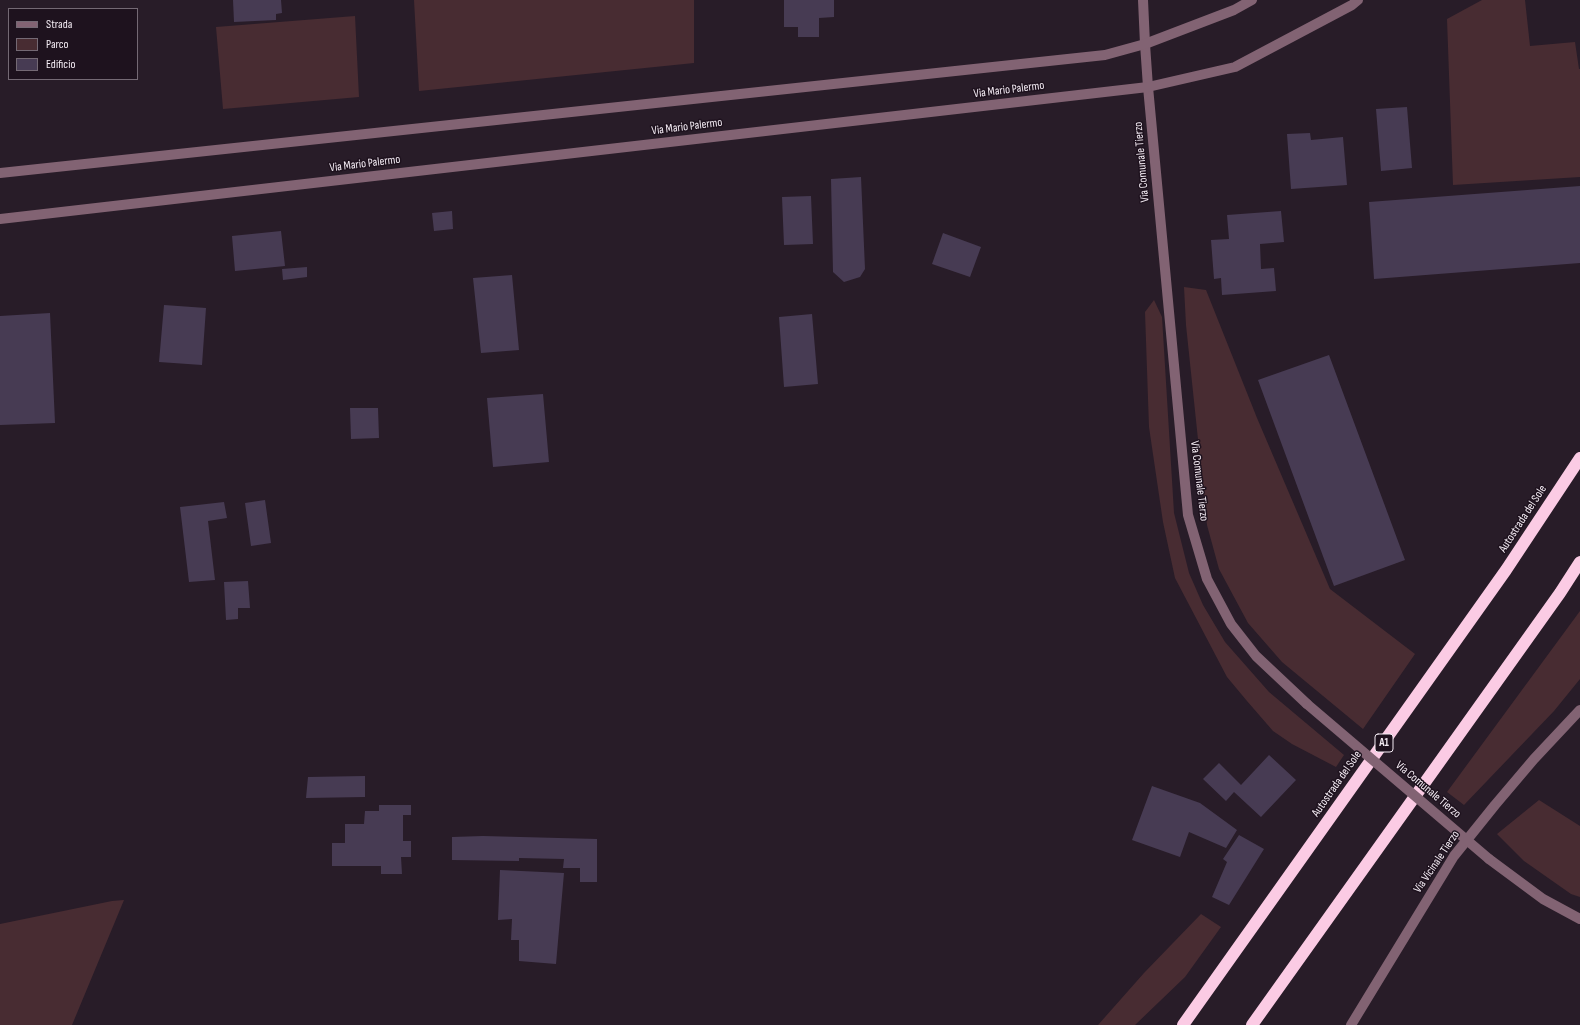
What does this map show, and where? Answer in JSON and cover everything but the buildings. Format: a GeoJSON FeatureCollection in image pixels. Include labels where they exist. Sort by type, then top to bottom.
{"type":"FeatureCollection","features":[{"type":"Feature","properties":{"kind":"highway","name":"Autostrada del Sole"},"geometry":{"type":"LineString","coordinates":[[1183,1025],[1506,570],[1580,458]]}},
{"type":"Feature","properties":{"kind":"highway"},"geometry":{"type":"LineString","coordinates":[[1252,1025],[1560,593],[1580,562]]}},
{"type":"Feature","properties":{"kind":"street","name":"Via Comunale Tierzo"},"geometry":{"type":"LineString","coordinates":[[1143,0],[1148,87],[1188,515],[1207,579],[1231,624],[1256,656],[1307,704],[1489,859],[1543,899],[1580,919]]}},
{"type":"Feature","properties":{"kind":"street","name":"Via Mario Palermo"},"geometry":{"type":"LineString","coordinates":[[0,173],[1105,55],[1145,44],[1234,10],[1252,0]]}},
{"type":"Feature","properties":{"kind":"street","name":"Via Mario Palermo"},"geometry":{"type":"LineString","coordinates":[[0,219],[1148,87],[1235,67],[1352,5],[1358,0]]}},
{"type":"Feature","properties":{"kind":"street","name":"Via Vicinale Tierzo"},"geometry":{"type":"LineString","coordinates":[[1351,1025],[1454,856],[1499,799],[1580,710]]}},
{"type":"Feature","properties":{"kind":"green space"},"geometry":{"type":"Polygon","coordinates":[[[414,0],[694,0],[694,63],[419,91],[414,0]]]}},
{"type":"Feature","properties":{"kind":"green space"},"geometry":{"type":"Polygon","coordinates":[[[1482,0],[1525,0],[1530,46],[1575,42],[1580,69],[1580,177],[1453,185],[1447,19],[1482,0]]]}},
{"type":"Feature","properties":{"kind":"green space"},"geometry":{"type":"Polygon","coordinates":[[[355,16],[359,97],[223,109],[216,27],[355,16]]]}},
{"type":"Feature","properties":{"kind":"green space"},"geometry":{"type":"Polygon","coordinates":[[[1184,287],[1206,290],[1257,418],[1330,589],[1415,654],[1363,729],[1282,662],[1248,623],[1219,569],[1207,525],[1186,325],[1184,287]]]}},
{"type":"Feature","properties":{"kind":"green space"},"geometry":{"type":"Polygon","coordinates":[[[1154,300],[1162,317],[1174,513],[1189,573],[1203,605],[1225,642],[1269,692],[1344,755],[1336,767],[1292,744],[1273,731],[1247,701],[1227,677],[1175,578],[1163,522],[1149,427],[1145,312],[1154,300]]]}},
{"type":"Feature","properties":{"kind":"green space"},"geometry":{"type":"Polygon","coordinates":[[[1580,611],[1580,679],[1554,711],[1464,805],[1447,792],[1580,611]]]}},
{"type":"Feature","properties":{"kind":"green space"},"geometry":{"type":"Polygon","coordinates":[[[1539,800],[1580,826],[1580,897],[1571,894],[1524,861],[1497,834],[1539,800]]]}},
{"type":"Feature","properties":{"kind":"green space"},"geometry":{"type":"Polygon","coordinates":[[[124,900],[72,1025],[0,1025],[0,924],[112,901],[124,900]]]}},
{"type":"Feature","properties":{"kind":"green space"},"geometry":{"type":"Polygon","coordinates":[[[1201,914],[1221,927],[1185,977],[1135,1025],[1098,1025],[1144,973],[1201,914]]]}}]}
